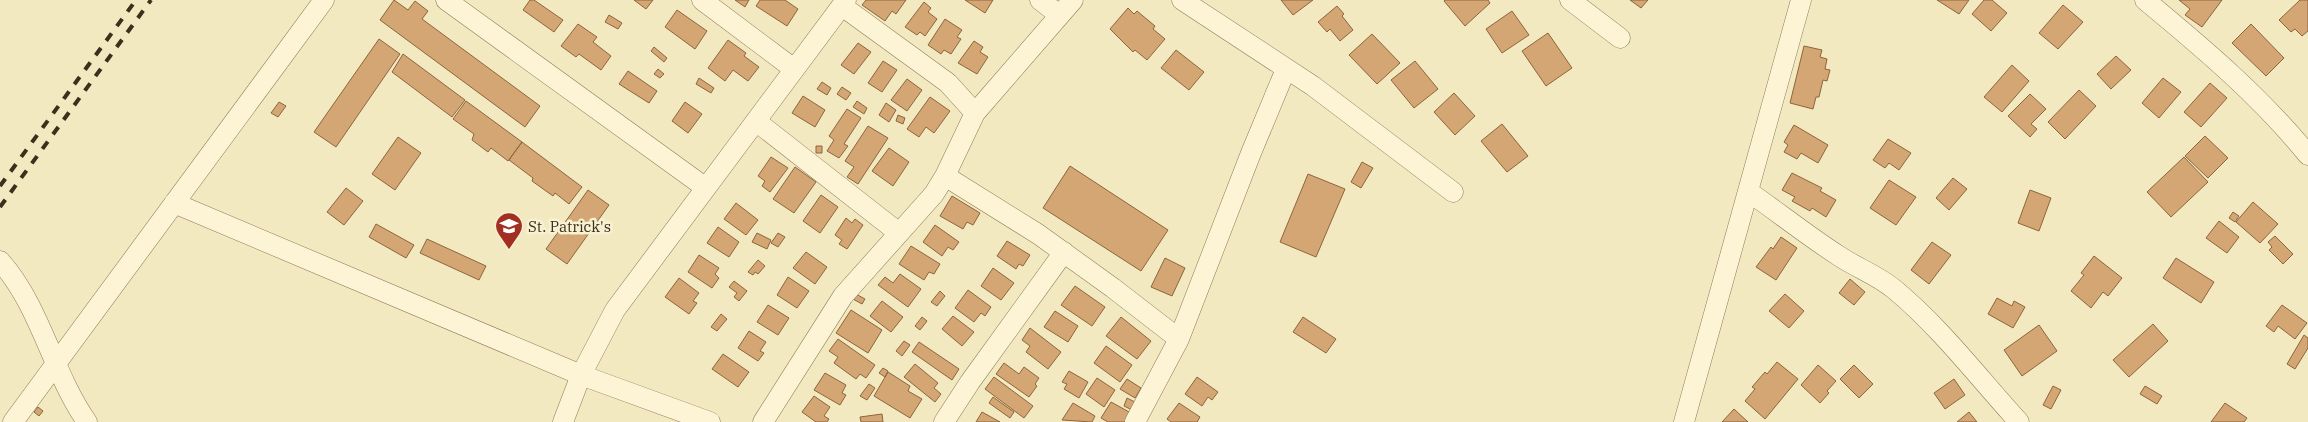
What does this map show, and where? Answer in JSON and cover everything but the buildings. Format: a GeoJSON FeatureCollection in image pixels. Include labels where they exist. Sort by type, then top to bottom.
{"type":"FeatureCollection","features":[{"type":"Feature","properties":{"kind":"street"},"geometry":{"type":"LineString","coordinates":[[13,422],[324,0]]}},
{"type":"Feature","properties":{"kind":"street"},"geometry":{"type":"LineString","coordinates":[[446,0],[706,188]]}},
{"type":"Feature","properties":{"kind":"street"},"geometry":{"type":"LineString","coordinates":[[702,0],[794,69]]}},
{"type":"Feature","properties":{"kind":"street"},"geometry":{"type":"LineString","coordinates":[[1040,0],[1058,14]]}},
{"type":"Feature","properties":{"kind":"street"},"geometry":{"type":"LineString","coordinates":[[763,422],[843,296],[922,208],[945,176],[974,113],[1058,14],[1073,0]]}},
{"type":"Feature","properties":{"kind":"street"},"geometry":{"type":"LineString","coordinates":[[1182,0],[1313,86],[1453,192]]}},
{"type":"Feature","properties":{"kind":"street"},"geometry":{"type":"LineString","coordinates":[[1570,0],[1620,38]]}},
{"type":"Feature","properties":{"kind":"street"},"geometry":{"type":"LineString","coordinates":[[1684,422],[1801,0]]}},
{"type":"Feature","properties":{"kind":"street"},"geometry":{"type":"LineString","coordinates":[[2144,0],[2229,71],[2280,121],[2308,155]]}},
{"type":"Feature","properties":{"kind":"street"},"geometry":{"type":"LineString","coordinates":[[563,422],[581,375],[615,310],[844,3],[948,84],[974,113]]}},
{"type":"Feature","properties":{"kind":"street"},"geometry":{"type":"LineString","coordinates":[[1135,422],[1179,339],[1247,162],[1286,69]]}},
{"type":"Feature","properties":{"kind":"street"},"geometry":{"type":"LineString","coordinates":[[757,122],[900,233]]}},
{"type":"Feature","properties":{"kind":"street"},"geometry":{"type":"LineString","coordinates":[[945,176],[1064,252],[1179,339]]}},
{"type":"Feature","properties":{"kind":"street"},"geometry":{"type":"LineString","coordinates":[[1749,192],[1824,246],[1850,263],[1878,277],[1894,289],[1945,338],[2019,422]]}},
{"type":"Feature","properties":{"kind":"street"},"geometry":{"type":"LineString","coordinates":[[174,203],[581,375],[710,422]]}},
{"type":"Feature","properties":{"kind":"street"},"geometry":{"type":"LineString","coordinates":[[944,422],[970,382],[1064,252]]}},
{"type":"Feature","properties":{"kind":"street"},"geometry":{"type":"LineString","coordinates":[[0,261],[12,274],[24,294],[68,392],[87,422]]}},
{"type":"Feature","properties":{"kind":"railway"},"geometry":{"type":"LineString","coordinates":[[0,186],[136,0]]}},
{"type":"Feature","properties":{"kind":"railway"},"geometry":{"type":"LineString","coordinates":[[0,207],[151,0]]}},
{"type":"Feature","properties":{"kind":"place","name":"St. Patrick's"},"geometry":{"type":"Point","coordinates":[509,250]}}]}
